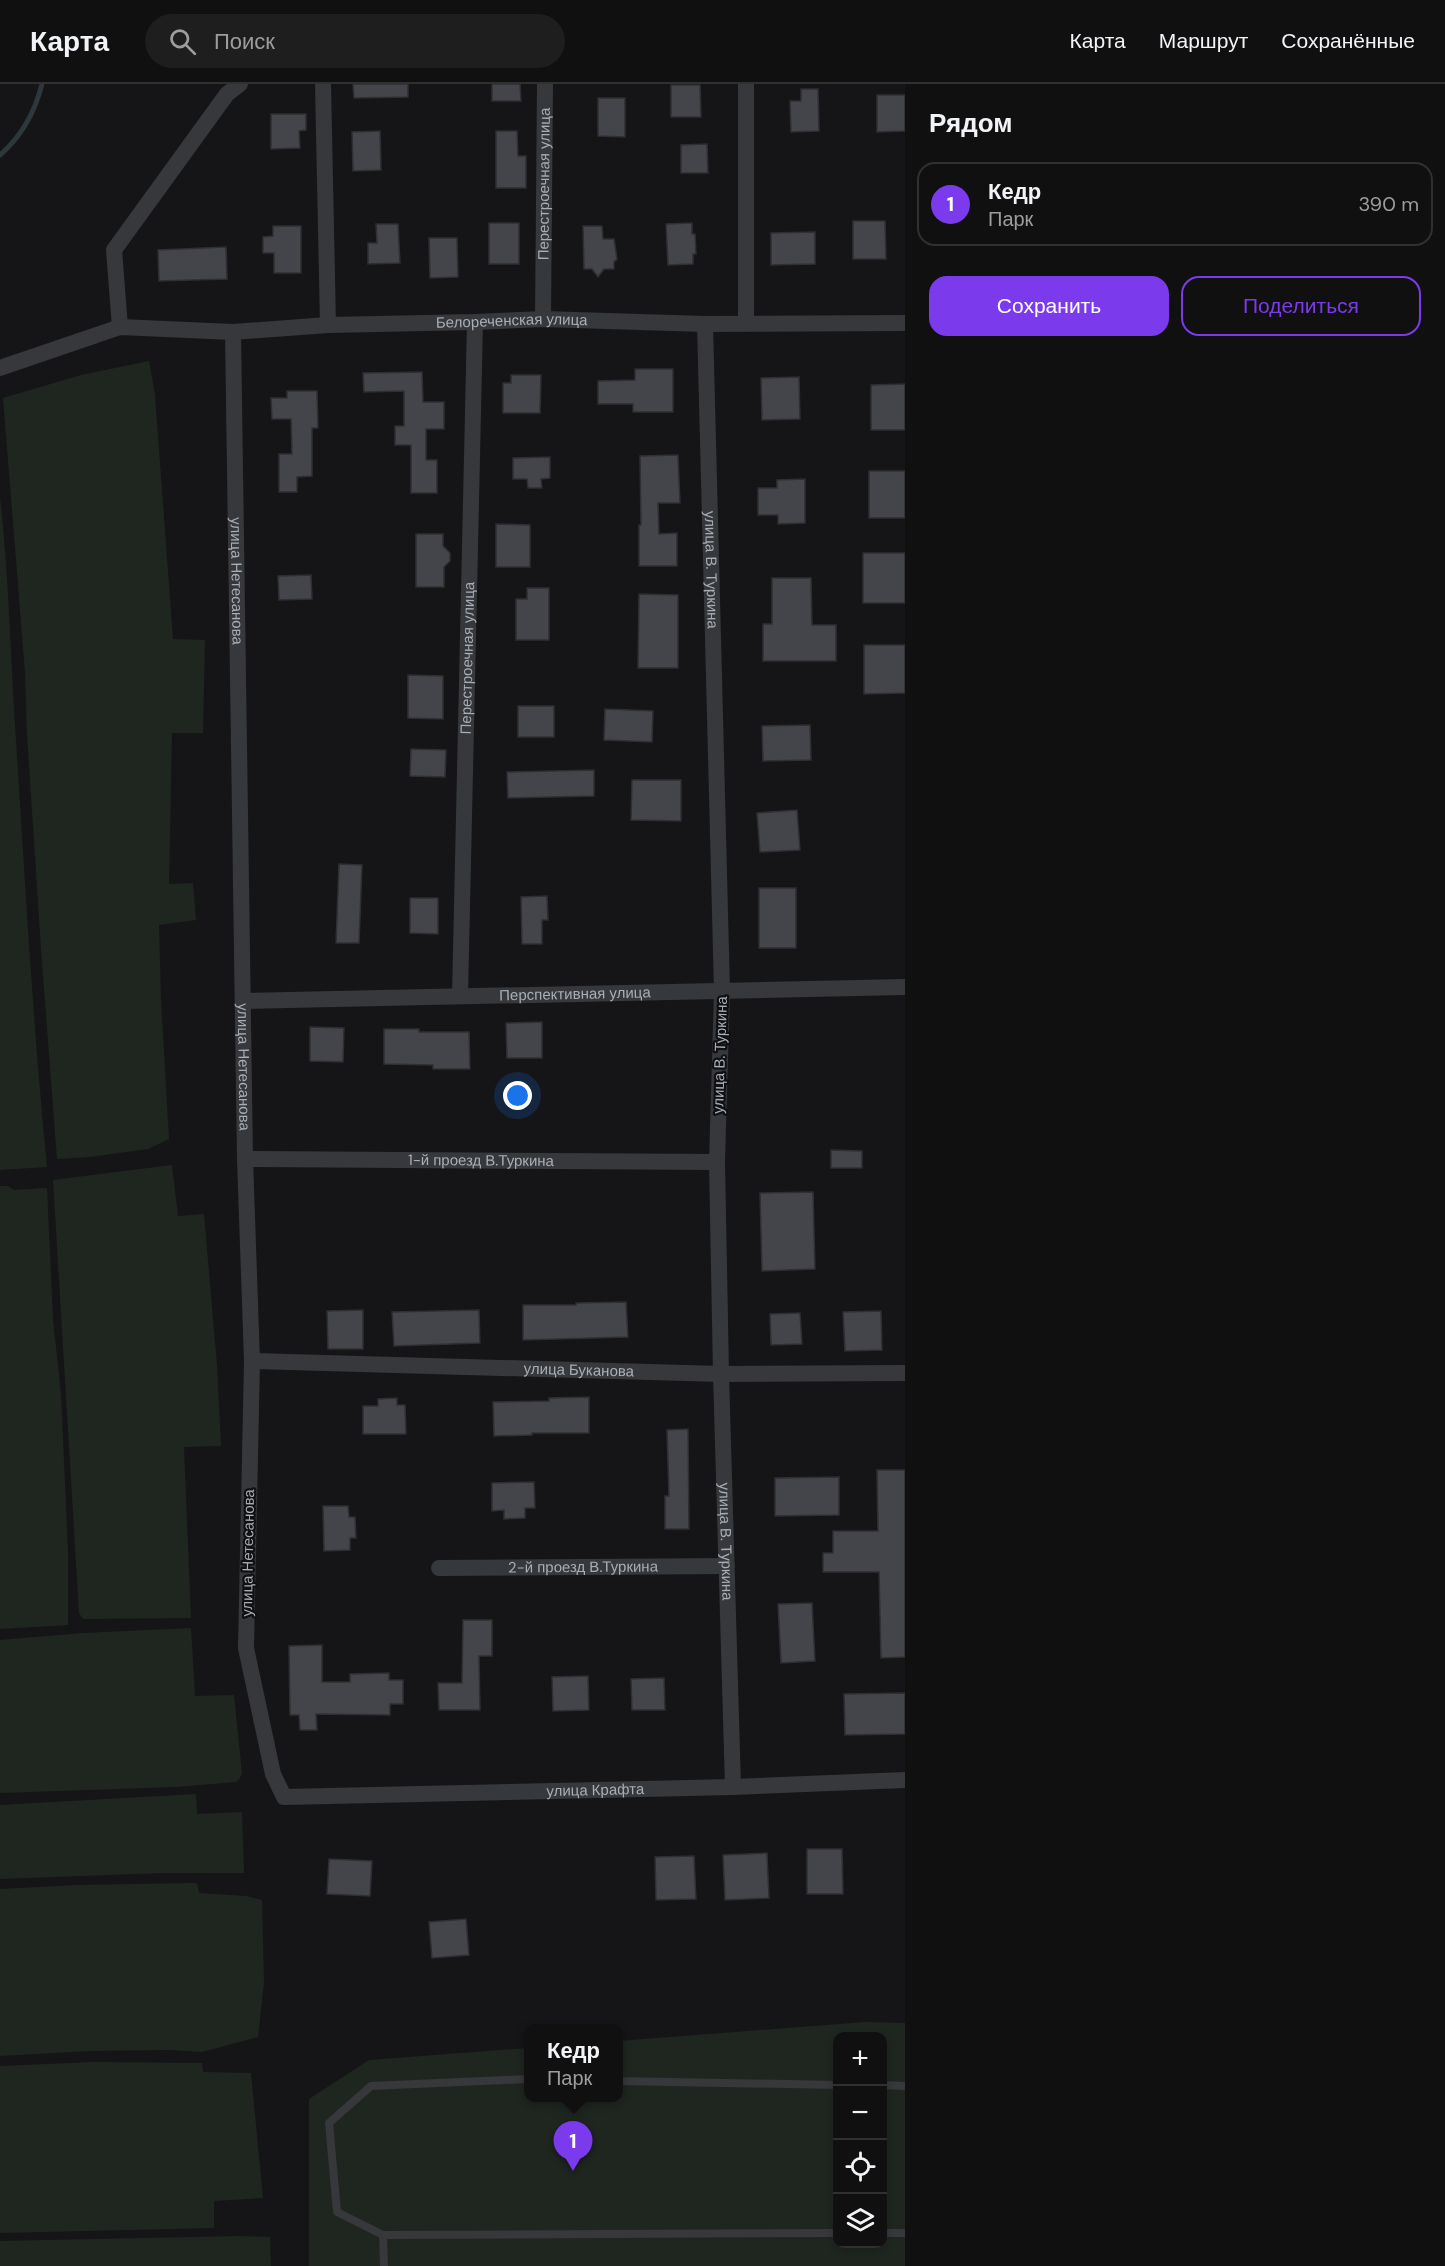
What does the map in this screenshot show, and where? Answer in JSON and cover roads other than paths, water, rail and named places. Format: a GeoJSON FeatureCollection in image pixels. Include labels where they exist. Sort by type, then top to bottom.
{"type":"FeatureCollection","features":[{"type":"Feature","properties":{"kind":"street"},"geometry":{"type":"LineString","coordinates":[[0,368],[120,327],[114,250],[227,94],[240,84]]}},
{"type":"Feature","properties":{"kind":"street"},"geometry":{"type":"LineString","coordinates":[[323,84],[328,325]]}},
{"type":"Feature","properties":{"kind":"street","name":"Перестроечная улица"},"geometry":{"type":"LineString","coordinates":[[543,319],[545,84]]}},
{"type":"Feature","properties":{"kind":"street"},"geometry":{"type":"LineString","coordinates":[[746,84],[746,323]]}},
{"type":"Feature","properties":{"kind":"street","name":"Белореченская улица"},"geometry":{"type":"LineString","coordinates":[[120,327],[233,332],[328,325],[543,319],[705,324],[905,323]]}},
{"type":"Feature","properties":{"kind":"street","name":"Перестроечная улица"},"geometry":{"type":"LineString","coordinates":[[460,996],[475,322]]}},
{"type":"Feature","properties":{"kind":"street","name":"улица В. Туркина"},"geometry":{"type":"LineString","coordinates":[[705,324],[722,991],[717,1162],[733,1787]]}},
{"type":"Feature","properties":{"kind":"street","name":"улица Нетесанова"},"geometry":{"type":"LineString","coordinates":[[233,332],[243,1001],[252,1361],[246,1648],[273,1774],[284,1797]]}},
{"type":"Feature","properties":{"kind":"street","name":"Перспективная улица"},"geometry":{"type":"LineString","coordinates":[[243,1001],[905,987]]}},
{"type":"Feature","properties":{"kind":"street","name":"1-й проезд В.Туркина"},"geometry":{"type":"LineString","coordinates":[[246,1159],[717,1162]]}},
{"type":"Feature","properties":{"kind":"street","name":"улица Буканова"},"geometry":{"type":"LineString","coordinates":[[252,1361],[721,1374],[905,1372]]}},
{"type":"Feature","properties":{"kind":"street","name":"2-й проезд В.Туркина"},"geometry":{"type":"LineString","coordinates":[[439,1568],[727,1566]]}},
{"type":"Feature","properties":{"kind":"street","name":"улица Крафта"},"geometry":{"type":"LineString","coordinates":[[284,1797],[733,1787],[905,1780]]}},
{"type":"Feature","properties":{"kind":"lane"},"geometry":{"type":"LineString","coordinates":[[524,2079],[371,2086],[329,2123],[337,2212],[383,2235],[833,2233]]}},
{"type":"Feature","properties":{"kind":"lane"},"geometry":{"type":"LineString","coordinates":[[623,2081],[833,2085]]}},
{"type":"Feature","properties":{"kind":"lane"},"geometry":{"type":"LineString","coordinates":[[887,2085],[905,2086]]}},
{"type":"Feature","properties":{"kind":"lane"},"geometry":{"type":"LineString","coordinates":[[887,2233],[905,2233]]}},
{"type":"Feature","properties":{"kind":"lane"},"geometry":{"type":"LineString","coordinates":[[383,2235],[384,2266]]}},
{"type":"Feature","properties":{"kind":"waterway"},"geometry":{"type":"LineString","coordinates":[[0,155],[27,123],[42,84]]}},
{"type":"Feature","properties":{"kind":"place","name":"Кедр"},"geometry":{"type":"Point","coordinates":[573,2171]}}]}
